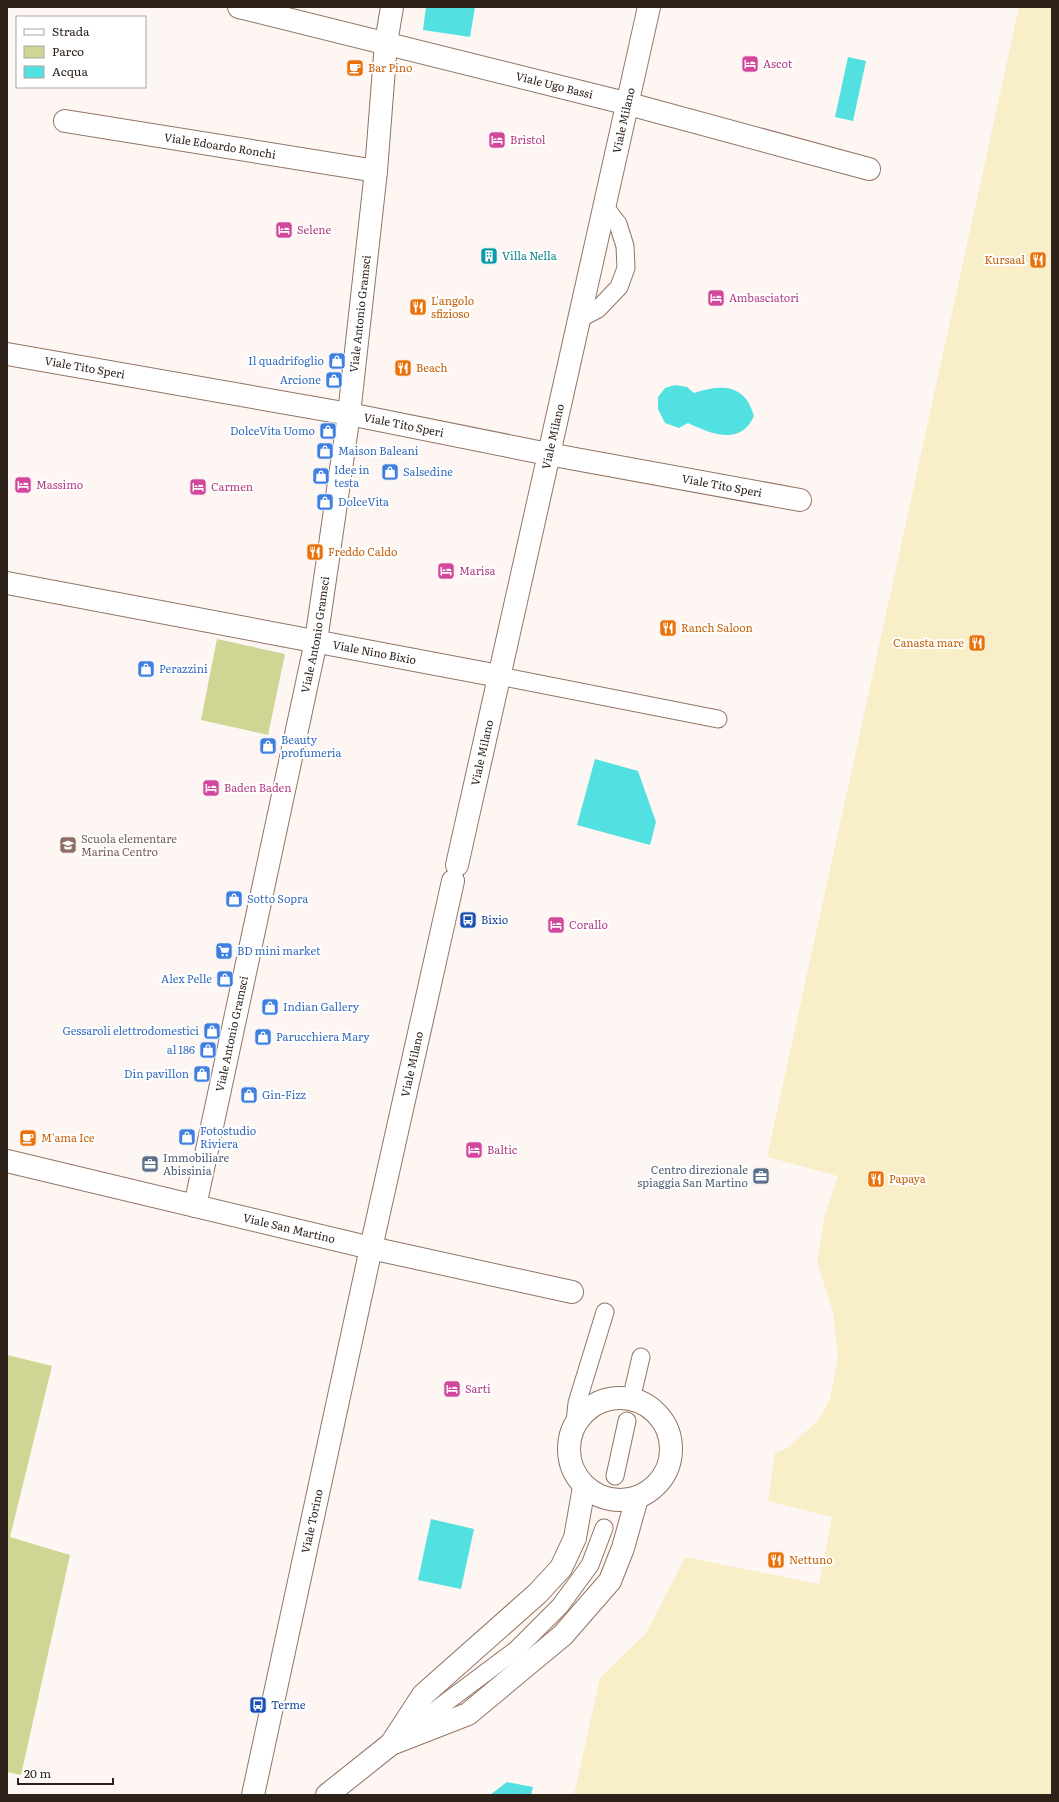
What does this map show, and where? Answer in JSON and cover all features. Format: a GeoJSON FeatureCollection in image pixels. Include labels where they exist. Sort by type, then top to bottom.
{"type":"FeatureCollection","features":[{"type":"Feature","properties":{"kind":"street","name":"Viale Ugo Bassi"},"geometry":{"type":"LineString","coordinates":[[239,7],[629,104],[869,168]]}},
{"type":"Feature","properties":{"kind":"street","name":"Viale Antonio Gramsci"},"geometry":{"type":"LineString","coordinates":[[195,1206],[316,641],[349,414],[376,171],[386,43],[392,7]]}},
{"type":"Feature","properties":{"kind":"street","name":"Viale Milano"},"geometry":{"type":"LineString","coordinates":[[371,1248],[498,676],[650,7]]}},
{"type":"Feature","properties":{"kind":"street","name":"Viale Edoardo Ronchi"},"geometry":{"type":"LineString","coordinates":[[65,121],[376,171]]}},
{"type":"Feature","properties":{"kind":"street","name":"Viale Tito Speri"},"geometry":{"type":"LineString","coordinates":[[7,354],[349,414],[548,454],[800,500]]}},
{"type":"Feature","properties":{"kind":"street","name":"Viale Nino Bixio"},"geometry":{"type":"LineString","coordinates":[[7,583],[498,676]]}},
{"type":"Feature","properties":{"kind":"street","name":"Viale San Martino"},"geometry":{"type":"LineString","coordinates":[[7,1161],[371,1248],[572,1292]]}},
{"type":"Feature","properties":{"kind":"street","name":"Viale Torino"},"geometry":{"type":"LineString","coordinates":[[253,1795],[371,1248]]}},
{"type":"Feature","properties":{"kind":"street"},"geometry":{"type":"LineString","coordinates":[[615,1398],[632,1399],[647,1406],[660,1416],[668,1430],[671,1446],[669,1463],[663,1478],[651,1490],[637,1498],[623,1500],[609,1499],[596,1495],[584,1487],[574,1473],[569,1457],[569,1440],[575,1424],[585,1410],[599,1402],[615,1398]]}},
{"type":"Feature","properties":{"kind":"street"},"geometry":{"type":"LineString","coordinates":[[391,1744],[423,1695],[538,1593],[561,1568],[575,1538],[584,1487]]}},
{"type":"Feature","properties":{"kind":"street"},"geometry":{"type":"LineString","coordinates":[[327,1795],[391,1744],[468,1714],[563,1635],[610,1581],[623,1548],[637,1498]]}},
{"type":"Feature","properties":{"kind":"lane"},"geometry":{"type":"LineString","coordinates":[[579,319],[598,309],[619,287],[626,268],[625,246],[618,224],[605,206]]}},
{"type":"Feature","properties":{"kind":"lane","name":"Viale Nino Bixio"},"geometry":{"type":"LineString","coordinates":[[498,676],[718,719]]}},
{"type":"Feature","properties":{"kind":"lane"},"geometry":{"type":"LineString","coordinates":[[575,1424],[578,1403],[606,1312]]}},
{"type":"Feature","properties":{"kind":"lane"},"geometry":{"type":"LineString","coordinates":[[634,1386],[641,1357]]}},
{"type":"Feature","properties":{"kind":"lane"},"geometry":{"type":"LineString","coordinates":[[615,1476],[627,1421]]}},
{"type":"Feature","properties":{"kind":"lane"},"geometry":{"type":"LineString","coordinates":[[391,1744],[516,1650],[560,1606],[590,1565],[604,1528]]}},
{"type":"Feature","properties":{"kind":"green space"},"geometry":{"type":"Polygon","coordinates":[[[217,639],[285,654],[268,735],[201,720],[217,639]]]}},
{"type":"Feature","properties":{"kind":"green space"},"geometry":{"type":"Polygon","coordinates":[[[7,1355],[52,1366],[10,1537],[70,1555],[21,1775],[7,1772],[7,1355]]]}},
{"type":"Feature","properties":{"kind":"sand"},"geometry":{"type":"Polygon","coordinates":[[[1019,7],[1052,7],[1052,1795],[574,1795],[600,1678],[647,1632],[685,1557],[819,1584],[832,1517],[768,1501],[775,1453],[787,1448],[818,1421],[830,1399],[838,1357],[833,1312],[817,1262],[825,1215],[838,1176],[767,1157],[1019,7]]]}},
{"type":"Feature","properties":{"kind":"water"},"geometry":{"type":"Polygon","coordinates":[[[426,7],[475,7],[470,37],[423,30],[426,7]]]}},
{"type":"Feature","properties":{"kind":"water"},"geometry":{"type":"Polygon","coordinates":[[[848,57],[866,61],[853,121],[835,117],[848,57]]]}},
{"type":"Feature","properties":{"kind":"water"},"geometry":{"type":"Polygon","coordinates":[[[675,385],[687,387],[694,393],[714,388],[731,389],[738,392],[745,398],[750,405],[754,416],[748,425],[741,431],[725,435],[706,431],[688,423],[679,428],[665,423],[658,409],[658,397],[665,388],[675,385]]]}},
{"type":"Feature","properties":{"kind":"water"},"geometry":{"type":"Polygon","coordinates":[[[595,759],[638,771],[656,822],[650,845],[577,825],[595,759]]]}},
{"type":"Feature","properties":{"kind":"water"},"geometry":{"type":"Polygon","coordinates":[[[431,1519],[474,1529],[461,1589],[418,1580],[431,1519]]]}},
{"type":"Feature","properties":{"kind":"water"},"geometry":{"type":"Polygon","coordinates":[[[507,1782],[533,1787],[531,1795],[490,1795],[507,1782]]]}},
{"type":"Feature","properties":{"kind":"place","name":"Ascot"},"geometry":{"type":"Point","coordinates":[750,64]}},
{"type":"Feature","properties":{"kind":"place","name":"Bar Pino"},"geometry":{"type":"Point","coordinates":[355,68]}},
{"type":"Feature","properties":{"kind":"place","name":"Bristol"},"geometry":{"type":"Point","coordinates":[497,140]}},
{"type":"Feature","properties":{"kind":"place","name":"Selene"},"geometry":{"type":"Point","coordinates":[284,230]}},
{"type":"Feature","properties":{"kind":"place","name":"Villa Nella"},"geometry":{"type":"Point","coordinates":[489,256]}},
{"type":"Feature","properties":{"kind":"place","name":"Kursaal"},"geometry":{"type":"Point","coordinates":[1038,260]}},
{"type":"Feature","properties":{"kind":"place","name":"Ambasciatori"},"geometry":{"type":"Point","coordinates":[716,298]}},
{"type":"Feature","properties":{"kind":"place","name":"L'angolo sfizioso"},"geometry":{"type":"Point","coordinates":[418,307]}},
{"type":"Feature","properties":{"kind":"place","name":"Il quadrifoglio"},"geometry":{"type":"Point","coordinates":[337,361]}},
{"type":"Feature","properties":{"kind":"place","name":"Beach"},"geometry":{"type":"Point","coordinates":[403,368]}},
{"type":"Feature","properties":{"kind":"place","name":"Arcione"},"geometry":{"type":"Point","coordinates":[334,380]}},
{"type":"Feature","properties":{"kind":"place","name":"DolceVita Uomo"},"geometry":{"type":"Point","coordinates":[328,431]}},
{"type":"Feature","properties":{"kind":"place","name":"Maison Baleani"},"geometry":{"type":"Point","coordinates":[325,451]}},
{"type":"Feature","properties":{"kind":"place","name":"Salsedine"},"geometry":{"type":"Point","coordinates":[390,472]}},
{"type":"Feature","properties":{"kind":"place","name":"Idee in testa"},"geometry":{"type":"Point","coordinates":[321,476]}},
{"type":"Feature","properties":{"kind":"place","name":"Massimo"},"geometry":{"type":"Point","coordinates":[23,485]}},
{"type":"Feature","properties":{"kind":"place","name":"Carmen"},"geometry":{"type":"Point","coordinates":[198,487]}},
{"type":"Feature","properties":{"kind":"place","name":"DolceVita"},"geometry":{"type":"Point","coordinates":[325,502]}},
{"type":"Feature","properties":{"kind":"place","name":"Freddo Caldo"},"geometry":{"type":"Point","coordinates":[315,552]}},
{"type":"Feature","properties":{"kind":"place","name":"Marisa"},"geometry":{"type":"Point","coordinates":[446,571]}},
{"type":"Feature","properties":{"kind":"place","name":"Ranch Saloon"},"geometry":{"type":"Point","coordinates":[668,628]}},
{"type":"Feature","properties":{"kind":"place","name":"Canasta mare"},"geometry":{"type":"Point","coordinates":[977,643]}},
{"type":"Feature","properties":{"kind":"place","name":"Perazzini"},"geometry":{"type":"Point","coordinates":[146,669]}},
{"type":"Feature","properties":{"kind":"place","name":"Beauty profumeria"},"geometry":{"type":"Point","coordinates":[268,746]}},
{"type":"Feature","properties":{"kind":"place","name":"Baden Baden"},"geometry":{"type":"Point","coordinates":[211,788]}},
{"type":"Feature","properties":{"kind":"place","name":"Scuola elementare Marina Centro"},"geometry":{"type":"Point","coordinates":[68,845]}},
{"type":"Feature","properties":{"kind":"place","name":"Sotto Sopra"},"geometry":{"type":"Point","coordinates":[234,899]}},
{"type":"Feature","properties":{"kind":"place","name":"Bixio"},"geometry":{"type":"Point","coordinates":[468,920]}},
{"type":"Feature","properties":{"kind":"place","name":"Corallo"},"geometry":{"type":"Point","coordinates":[556,925]}},
{"type":"Feature","properties":{"kind":"place","name":"BD mini market"},"geometry":{"type":"Point","coordinates":[224,951]}},
{"type":"Feature","properties":{"kind":"place","name":"Alex Pelle"},"geometry":{"type":"Point","coordinates":[225,979]}},
{"type":"Feature","properties":{"kind":"place","name":"Indian Gallery"},"geometry":{"type":"Point","coordinates":[270,1007]}},
{"type":"Feature","properties":{"kind":"place","name":"Gessaroli elettrodomestici"},"geometry":{"type":"Point","coordinates":[212,1031]}},
{"type":"Feature","properties":{"kind":"place","name":"Parucchiera Mary"},"geometry":{"type":"Point","coordinates":[263,1037]}},
{"type":"Feature","properties":{"kind":"place","name":"al 186"},"geometry":{"type":"Point","coordinates":[208,1050]}},
{"type":"Feature","properties":{"kind":"place","name":"Din pavillon"},"geometry":{"type":"Point","coordinates":[202,1074]}},
{"type":"Feature","properties":{"kind":"place","name":"Gin-Fizz"},"geometry":{"type":"Point","coordinates":[249,1095]}},
{"type":"Feature","properties":{"kind":"place","name":"Fotostudio Riviera"},"geometry":{"type":"Point","coordinates":[187,1137]}},
{"type":"Feature","properties":{"kind":"place","name":"M'ama Ice"},"geometry":{"type":"Point","coordinates":[28,1138]}},
{"type":"Feature","properties":{"kind":"place","name":"Baltic"},"geometry":{"type":"Point","coordinates":[474,1150]}},
{"type":"Feature","properties":{"kind":"place","name":"Immobiliare Abissinia"},"geometry":{"type":"Point","coordinates":[150,1164]}},
{"type":"Feature","properties":{"kind":"place","name":"Centro direzionale spiaggia San Martino"},"geometry":{"type":"Point","coordinates":[761,1176]}},
{"type":"Feature","properties":{"kind":"place","name":"Papaya"},"geometry":{"type":"Point","coordinates":[876,1179]}},
{"type":"Feature","properties":{"kind":"place","name":"Sarti"},"geometry":{"type":"Point","coordinates":[452,1389]}},
{"type":"Feature","properties":{"kind":"place","name":"Nettuno"},"geometry":{"type":"Point","coordinates":[776,1560]}},
{"type":"Feature","properties":{"kind":"place","name":"Terme"},"geometry":{"type":"Point","coordinates":[258,1705]}}]}
